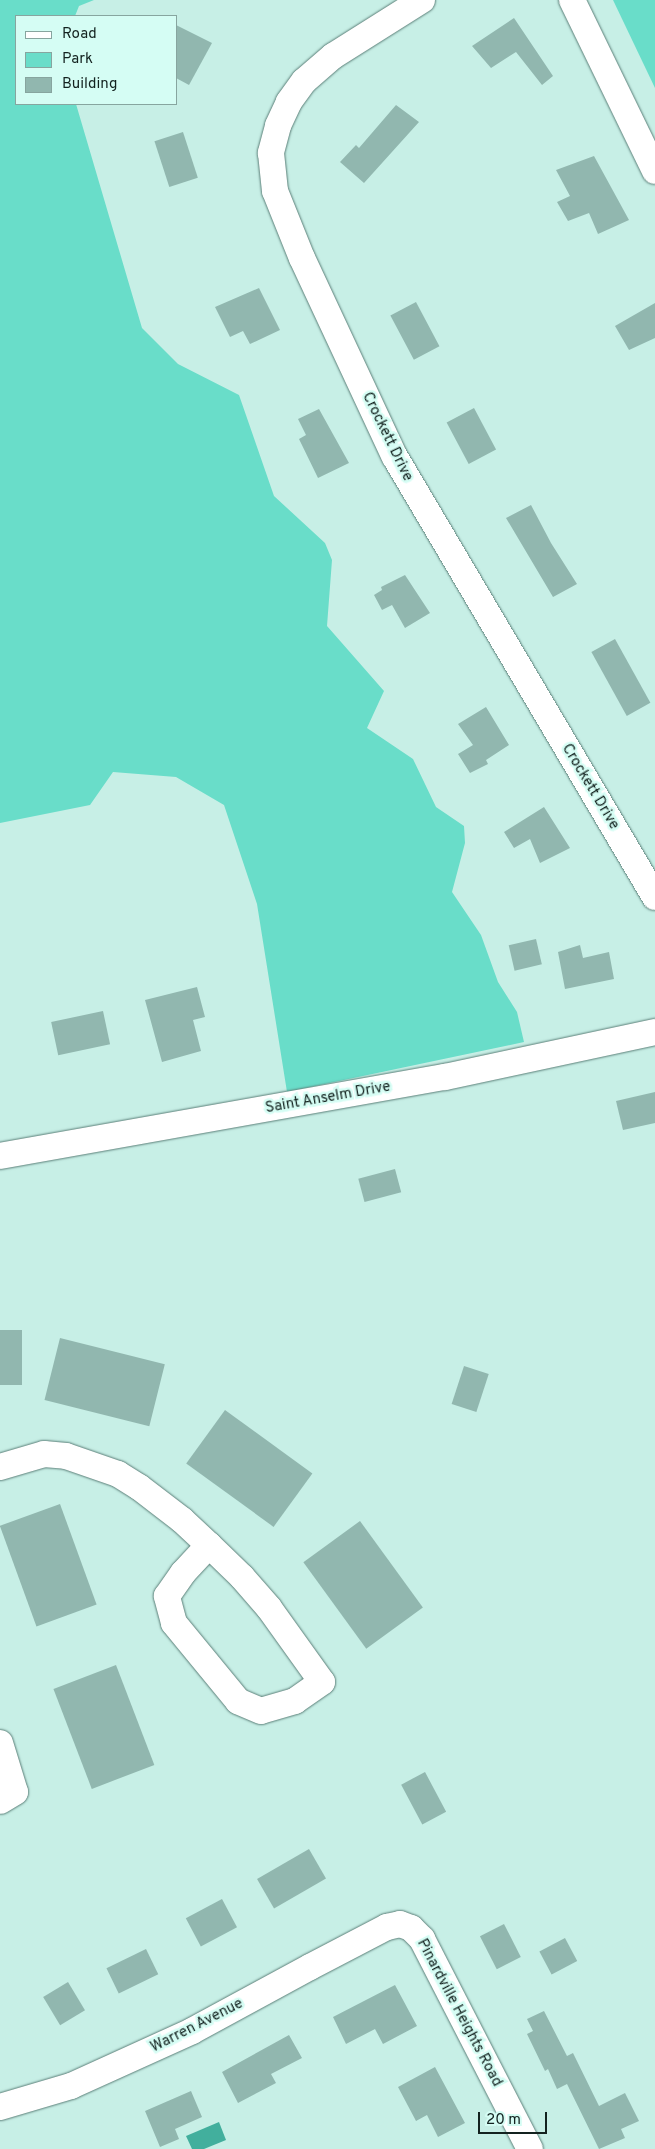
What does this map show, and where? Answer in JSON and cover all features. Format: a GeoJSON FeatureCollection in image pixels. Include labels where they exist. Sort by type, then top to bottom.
{"type":"FeatureCollection","features":[{"type":"Feature","properties":{"kind":"street","name":"Crockett Drive"},"geometry":{"type":"LineString","coordinates":[[422,0],[333,56],[304,80],[289,102],[278,126],[271,153],[275,191],[302,258],[395,456],[655,897]]}},
{"type":"Feature","properties":{"kind":"street"},"geometry":{"type":"LineString","coordinates":[[572,0],[655,171]]}},
{"type":"Feature","properties":{"kind":"street","name":"Saint Anselm Drive"},"geometry":{"type":"LineString","coordinates":[[0,1156],[436,1079],[655,1032]]}},
{"type":"Feature","properties":{"kind":"street"},"geometry":{"type":"LineString","coordinates":[[3,1458],[44,1454],[66,1456],[118,1474],[139,1487],[209,1544],[242,1577],[269,1608],[322,1682],[295,1701],[261,1710],[238,1702],[174,1623],[167,1596],[182,1573],[209,1544]]}},
{"type":"Feature","properties":{"kind":"street"},"geometry":{"type":"LineString","coordinates":[[0,1743],[15,1792],[0,1801]]}},
{"type":"Feature","properties":{"kind":"street","name":"Pinardville Heights Road"},"geometry":{"type":"LineString","coordinates":[[387,1927],[400,1924],[411,1928],[422,1939],[526,2148]]}},
{"type":"Feature","properties":{"kind":"street","name":"Warren Avenue"},"geometry":{"type":"LineString","coordinates":[[0,2107],[71,2086],[192,2031],[310,1966],[387,1927]]}},
{"type":"Feature","properties":{"kind":"green space"},"geometry":{"type":"Polygon","coordinates":[[[0,0],[94,0],[79,6],[75,15],[15,15],[15,105],[76,105],[142,328],[178,364],[239,395],[274,496],[325,543],[332,560],[327,626],[384,691],[367,728],[413,759],[436,807],[464,826],[465,843],[452,892],[481,935],[498,982],[517,1012],[524,1042],[287,1092],[257,904],[224,805],[176,777],[113,772],[90,805],[0,823],[0,0]]]}},
{"type":"Feature","properties":{"kind":"green space"},"geometry":{"type":"Polygon","coordinates":[[[613,0],[655,0],[655,88],[613,0]]]}},
{"type":"Feature","properties":{"kind":"shaded area"},"geometry":{"type":"Polygon","coordinates":[[[219,2122],[226,2140],[204,2149],[192,2149],[186,2136],[219,2122]]]}},
{"type":"Feature","properties":{"kind":"building"},"geometry":{"type":"Polygon","coordinates":[[[514,18],[553,76],[542,85],[516,52],[491,68],[472,46],[514,18]]]}},
{"type":"Feature","properties":{"kind":"building"},"geometry":{"type":"Polygon","coordinates":[[[178,26],[212,43],[189,85],[178,79],[178,26]]]}},
{"type":"Feature","properties":{"kind":"building"},"geometry":{"type":"Polygon","coordinates":[[[396,105],[419,122],[364,183],[340,162],[356,145],[359,148],[396,105]]]}},
{"type":"Feature","properties":{"kind":"building"},"geometry":{"type":"Polygon","coordinates":[[[183,132],[198,178],[169,187],[154,141],[183,132]]]}},
{"type":"Feature","properties":{"kind":"building"},"geometry":{"type":"Polygon","coordinates":[[[594,156],[629,220],[598,234],[589,213],[568,221],[557,202],[570,196],[556,170],[594,156]]]}},
{"type":"Feature","properties":{"kind":"building"},"geometry":{"type":"Polygon","coordinates":[[[259,288],[280,330],[250,344],[243,331],[230,337],[215,307],[259,288]]]}},
{"type":"Feature","properties":{"kind":"building"},"geometry":{"type":"Polygon","coordinates":[[[416,302],[439,346],[414,360],[390,316],[416,302]]]}},
{"type":"Feature","properties":{"kind":"building"},"geometry":{"type":"Polygon","coordinates":[[[655,303],[655,338],[629,350],[615,326],[655,303]]]}},
{"type":"Feature","properties":{"kind":"building"},"geometry":{"type":"Polygon","coordinates":[[[474,408],[496,449],[469,464],[447,423],[474,408]]]}},
{"type":"Feature","properties":{"kind":"building"},"geometry":{"type":"Polygon","coordinates":[[[319,409],[349,463],[318,478],[299,439],[306,435],[298,419],[319,409]]]}},
{"type":"Feature","properties":{"kind":"building"},"geometry":{"type":"Polygon","coordinates":[[[531,505],[551,543],[577,584],[553,597],[506,518],[531,505]]]}},
{"type":"Feature","properties":{"kind":"building"},"geometry":{"type":"Polygon","coordinates":[[[405,575],[430,613],[405,628],[392,605],[382,610],[374,595],[382,590],[381,587],[405,575]]]}},
{"type":"Feature","properties":{"kind":"building"},"geometry":{"type":"Polygon","coordinates":[[[615,639],[650,703],[627,716],[591,652],[615,639]]]}},
{"type":"Feature","properties":{"kind":"building"},"geometry":{"type":"Polygon","coordinates":[[[486,707],[509,745],[486,760],[488,764],[470,773],[458,754],[473,745],[458,724],[486,707]]]}},
{"type":"Feature","properties":{"kind":"building"},"geometry":{"type":"Polygon","coordinates":[[[544,807],[570,848],[540,863],[530,839],[514,848],[504,832],[544,807]]]}},
{"type":"Feature","properties":{"kind":"building"},"geometry":{"type":"Polygon","coordinates":[[[536,939],[542,964],[515,971],[509,945],[536,939]]]}},
{"type":"Feature","properties":{"kind":"building"},"geometry":{"type":"Polygon","coordinates":[[[580,945],[583,958],[609,952],[614,979],[565,989],[558,952],[580,945]]]}},
{"type":"Feature","properties":{"kind":"building"},"geometry":{"type":"Polygon","coordinates":[[[197,987],[205,1017],[193,1020],[201,1051],[162,1062],[145,1000],[197,987]]]}},
{"type":"Feature","properties":{"kind":"building"},"geometry":{"type":"Polygon","coordinates":[[[103,1011],[110,1044],[58,1055],[51,1022],[103,1011]]]}},
{"type":"Feature","properties":{"kind":"building"},"geometry":{"type":"Polygon","coordinates":[[[655,1092],[655,1123],[623,1130],[616,1101],[655,1092]]]}},
{"type":"Feature","properties":{"kind":"building"},"geometry":{"type":"Polygon","coordinates":[[[395,1169],[401,1192],[365,1202],[358,1179],[395,1169]]]}},
{"type":"Feature","properties":{"kind":"building"},"geometry":{"type":"Polygon","coordinates":[[[0,1330],[22,1330],[22,1385],[0,1385],[0,1330]]]}},
{"type":"Feature","properties":{"kind":"building"},"geometry":{"type":"Polygon","coordinates":[[[60,1338],[165,1364],[149,1426],[45,1400],[60,1338]]]}},
{"type":"Feature","properties":{"kind":"building"},"geometry":{"type":"Polygon","coordinates":[[[464,1366],[489,1374],[476,1412],[452,1404],[464,1366]]]}},
{"type":"Feature","properties":{"kind":"building"},"geometry":{"type":"Polygon","coordinates":[[[225,1410],[312,1473],[274,1527],[186,1463],[225,1410]]]}},
{"type":"Feature","properties":{"kind":"building"},"geometry":{"type":"Polygon","coordinates":[[[60,1504],[97,1605],[36,1626],[0,1526],[60,1504]]]}},
{"type":"Feature","properties":{"kind":"building"},"geometry":{"type":"Polygon","coordinates":[[[360,1521],[423,1608],[366,1649],[303,1562],[360,1521]]]}},
{"type":"Feature","properties":{"kind":"building"},"geometry":{"type":"Polygon","coordinates":[[[116,1665],[154,1765],[92,1789],[53,1689],[116,1665]]]}},
{"type":"Feature","properties":{"kind":"building"},"geometry":{"type":"Polygon","coordinates":[[[425,1772],[446,1812],[422,1824],[401,1785],[425,1772]]]}},
{"type":"Feature","properties":{"kind":"building"},"geometry":{"type":"Polygon","coordinates":[[[309,1849],[326,1878],[274,1908],[257,1879],[309,1849]]]}},
{"type":"Feature","properties":{"kind":"building"},"geometry":{"type":"Polygon","coordinates":[[[222,1899],[237,1927],[201,1947],[186,1918],[222,1899]]]}},
{"type":"Feature","properties":{"kind":"building"},"geometry":{"type":"Polygon","coordinates":[[[504,1924],[521,1957],[497,1969],[480,1936],[504,1924]]]}},
{"type":"Feature","properties":{"kind":"building"},"geometry":{"type":"Polygon","coordinates":[[[565,1938],[577,1961],[552,1975],[539,1952],[565,1938]]]}},
{"type":"Feature","properties":{"kind":"building"},"geometry":{"type":"Polygon","coordinates":[[[146,1949],[158,1974],[119,1993],[106,1968],[146,1949]]]}},
{"type":"Feature","properties":{"kind":"building"},"geometry":{"type":"Polygon","coordinates":[[[68,1982],[85,2010],[60,2025],[43,1997],[68,1982]]]}},
{"type":"Feature","properties":{"kind":"building"},"geometry":{"type":"Polygon","coordinates":[[[395,1985],[417,2026],[383,2044],[375,2029],[346,2044],[333,2017],[395,1985]]]}},
{"type":"Feature","properties":{"kind":"building"},"geometry":{"type":"Polygon","coordinates":[[[544,2011],[567,2056],[573,2053],[599,2106],[625,2093],[639,2121],[621,2129],[625,2138],[599,2149],[567,2084],[557,2089],[548,2069],[545,2071],[527,2034],[533,2031],[527,2019],[544,2011]]]}},
{"type":"Feature","properties":{"kind":"building"},"geometry":{"type":"Polygon","coordinates":[[[289,2035],[302,2058],[271,2074],[276,2083],[238,2103],[222,2072],[289,2035]]]}},
{"type":"Feature","properties":{"kind":"building"},"geometry":{"type":"Polygon","coordinates":[[[435,2067],[465,2123],[438,2137],[427,2115],[416,2121],[398,2087],[435,2067]]]}},
{"type":"Feature","properties":{"kind":"building"},"geometry":{"type":"Polygon","coordinates":[[[191,2091],[202,2117],[175,2129],[179,2139],[160,2147],[145,2111],[191,2091]]]}}]}
